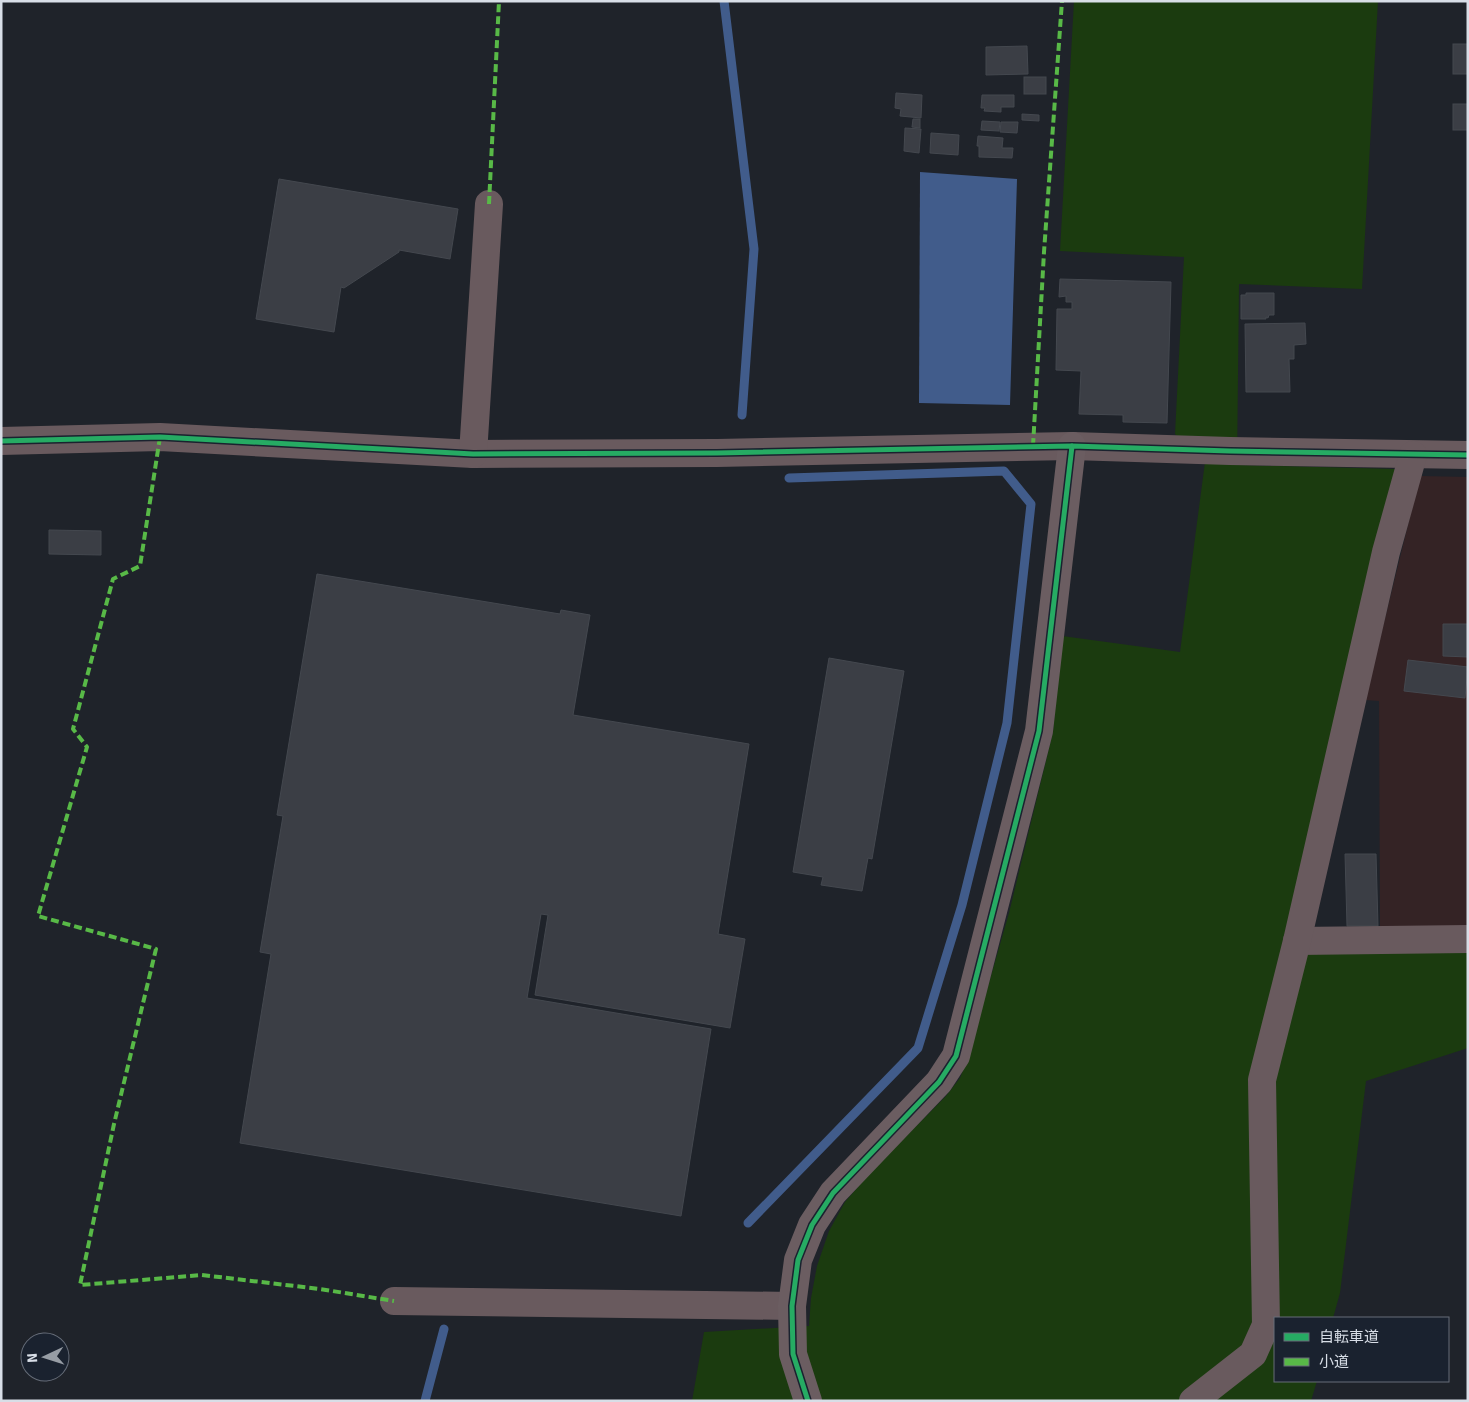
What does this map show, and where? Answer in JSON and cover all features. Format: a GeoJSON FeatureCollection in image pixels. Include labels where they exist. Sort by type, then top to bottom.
{"type":"FeatureCollection","features":[{"type":"Feature","properties":{"kind":"street"},"geometry":{"type":"LineString","coordinates":[[473,454],[489,204]]}},
{"type":"Feature","properties":{"kind":"street"},"geometry":{"type":"LineString","coordinates":[[1,441],[160,437],[473,454],[717,453],[1072,446],[1220,451],[1468,455]]}},
{"type":"Feature","properties":{"kind":"street"},"geometry":{"type":"LineString","coordinates":[[808,1401],[793,1354],[792,1306],[798,1260],[812,1225],[833,1193],[939,1082],[956,1056],[1039,731],[1072,446]]}},
{"type":"Feature","properties":{"kind":"street"},"geometry":{"type":"LineString","coordinates":[[1193,1401],[1253,1354],[1266,1326],[1262,1080],[1297,941],[1386,552],[1412,455]]}},
{"type":"Feature","properties":{"kind":"street"},"geometry":{"type":"LineString","coordinates":[[1297,941],[1468,940]]}},
{"type":"Feature","properties":{"kind":"street"},"geometry":{"type":"LineString","coordinates":[[394,1301],[792,1306]]}},
{"type":"Feature","properties":{"kind":"shaded area"},"geometry":{"type":"Polygon","coordinates":[[[1420,476],[1468,477],[1468,929],[1380,928],[1379,701],[1365,700],[1420,476]]]}},
{"type":"Feature","properties":{"kind":"green space"},"geometry":{"type":"Polygon","coordinates":[[[1074,1],[1378,1],[1362,289],[1239,284],[1237,465],[1395,469],[1401,481],[1280,953],[1468,949],[1468,1048],[1366,1081],[1340,1293],[1333,1317],[1274,1317],[1274,1382],[1317,1382],[1311,1401],[692,1401],[704,1332],[809,1326],[811,1298],[817,1266],[829,1231],[845,1202],[869,1174],[946,1096],[960,1078],[967,1060],[1009,913],[1053,732],[1062,636],[1180,652],[1205,462],[1175,434],[1184,257],[1060,251],[1074,1]]]}},
{"type":"Feature","properties":{"kind":"water"},"geometry":{"type":"Polygon","coordinates":[[[920,172],[1017,179],[1010,405],[919,403],[920,172]]]}},
{"type":"Feature","properties":{"kind":"building"},"geometry":{"type":"Polygon","coordinates":[[[1453,44],[1468,44],[1468,74],[1453,74],[1453,44]]]}},
{"type":"Feature","properties":{"kind":"building"},"geometry":{"type":"Polygon","coordinates":[[[1027,46],[1028,74],[986,75],[986,47],[1027,46]]]}},
{"type":"Feature","properties":{"kind":"building"},"geometry":{"type":"Polygon","coordinates":[[[1024,77],[1046,77],[1046,94],[1024,94],[1024,77]]]}},
{"type":"Feature","properties":{"kind":"building"},"geometry":{"type":"Polygon","coordinates":[[[896,93],[922,95],[921,118],[900,116],[901,109],[895,108],[896,93]]]}},
{"type":"Feature","properties":{"kind":"building"},"geometry":{"type":"Polygon","coordinates":[[[982,95],[1014,95],[1014,107],[1001,107],[1001,112],[984,111],[985,108],[981,108],[982,95]]]}},
{"type":"Feature","properties":{"kind":"building"},"geometry":{"type":"Polygon","coordinates":[[[1453,104],[1468,104],[1468,130],[1453,130],[1453,104]]]}},
{"type":"Feature","properties":{"kind":"building"},"geometry":{"type":"Polygon","coordinates":[[[1022,114],[1039,115],[1039,121],[1022,120],[1022,114]]]}},
{"type":"Feature","properties":{"kind":"building"},"geometry":{"type":"Polygon","coordinates":[[[913,119],[920,119],[920,128],[912,127],[913,119]]]}},
{"type":"Feature","properties":{"kind":"building"},"geometry":{"type":"Polygon","coordinates":[[[982,121],[1000,122],[999,131],[981,130],[982,121]]]}},
{"type":"Feature","properties":{"kind":"building"},"geometry":{"type":"Polygon","coordinates":[[[1001,122],[1018,122],[1017,133],[1000,132],[1001,122]]]}},
{"type":"Feature","properties":{"kind":"building"},"geometry":{"type":"Polygon","coordinates":[[[905,128],[921,129],[919,153],[904,151],[905,128]]]}},
{"type":"Feature","properties":{"kind":"building"},"geometry":{"type":"Polygon","coordinates":[[[931,133],[959,135],[958,155],[930,153],[931,133]]]}},
{"type":"Feature","properties":{"kind":"building"},"geometry":{"type":"Polygon","coordinates":[[[978,136],[1003,138],[1002,148],[1013,148],[1012,158],[979,157],[978,136]]]}},
{"type":"Feature","properties":{"kind":"building"},"geometry":{"type":"Polygon","coordinates":[[[279,179],[458,209],[450,259],[399,250],[399,252],[344,288],[341,287],[334,332],[256,319],[279,179]]]}},
{"type":"Feature","properties":{"kind":"building"},"geometry":{"type":"Polygon","coordinates":[[[1060,279],[1171,282],[1167,423],[1123,422],[1123,415],[1079,414],[1081,371],[1056,370],[1057,309],[1072,309],[1072,302],[1066,302],[1066,296],[1059,297],[1060,279]]]}},
{"type":"Feature","properties":{"kind":"building"},"geometry":{"type":"Polygon","coordinates":[[[1246,293],[1274,293],[1274,315],[1269,315],[1266,319],[1241,319],[1241,295],[1246,295],[1246,293]]]}},
{"type":"Feature","properties":{"kind":"building"},"geometry":{"type":"Polygon","coordinates":[[[1305,323],[1306,344],[1294,345],[1294,359],[1289,359],[1290,392],[1246,392],[1245,324],[1305,323]]]}},
{"type":"Feature","properties":{"kind":"building"},"geometry":{"type":"Polygon","coordinates":[[[49,530],[101,531],[101,555],[49,554],[49,530]]]}},
{"type":"Feature","properties":{"kind":"building"},"geometry":{"type":"Polygon","coordinates":[[[317,574],[560,614],[561,610],[590,615],[573,715],[749,744],[718,934],[745,939],[730,1028],[535,995],[548,915],[541,914],[527,998],[711,1029],[681,1216],[240,1143],[271,954],[260,952],[283,816],[277,815],[317,574]]]}},
{"type":"Feature","properties":{"kind":"building"},"geometry":{"type":"Polygon","coordinates":[[[1443,624],[1468,624],[1468,657],[1443,656],[1443,624]]]}},
{"type":"Feature","properties":{"kind":"building"},"geometry":{"type":"Polygon","coordinates":[[[829,658],[904,671],[872,859],[868,858],[862,891],[821,885],[823,877],[793,872],[829,658]]]}},
{"type":"Feature","properties":{"kind":"building"},"geometry":{"type":"Polygon","coordinates":[[[1408,660],[1468,667],[1465,698],[1404,691],[1408,660]]]}},
{"type":"Feature","properties":{"kind":"building"},"geometry":{"type":"Polygon","coordinates":[[[1345,854],[1376,854],[1378,926],[1347,926],[1345,854]]]}},
{"type":"Feature","properties":{"kind":"waterway"},"geometry":{"type":"LineString","coordinates":[[724,1],[754,249],[742,415]]}},
{"type":"Feature","properties":{"kind":"waterway"},"geometry":{"type":"LineString","coordinates":[[748,1223],[918,1048],[962,905],[1007,723],[1031,504],[1004,471],[789,478]]}},
{"type":"Feature","properties":{"kind":"waterway"},"geometry":{"type":"LineString","coordinates":[[425,1401],[444,1329]]}},
{"type":"Feature","properties":{"kind":"marked path"},"geometry":{"type":"LineString","coordinates":[[489,204],[499,1]]}},
{"type":"Feature","properties":{"kind":"marked path"},"geometry":{"type":"LineString","coordinates":[[1033,446],[1044,252],[1062,1]]}},
{"type":"Feature","properties":{"kind":"marked path"},"geometry":{"type":"LineString","coordinates":[[160,437],[140,566],[113,579],[73,729],[87,747],[38,916],[156,949],[114,1124],[80,1285],[202,1275],[320,1289],[394,1301]]}},
{"type":"Feature","properties":{"kind":"cycle path"},"geometry":{"type":"LineString","coordinates":[[1,441],[160,437],[473,454],[717,453],[1072,446],[1468,455]]}},
{"type":"Feature","properties":{"kind":"cycle path"},"geometry":{"type":"LineString","coordinates":[[808,1401],[793,1354],[792,1306],[798,1260],[812,1225],[833,1193],[939,1082],[956,1056],[1039,731],[1072,446]]}}]}
